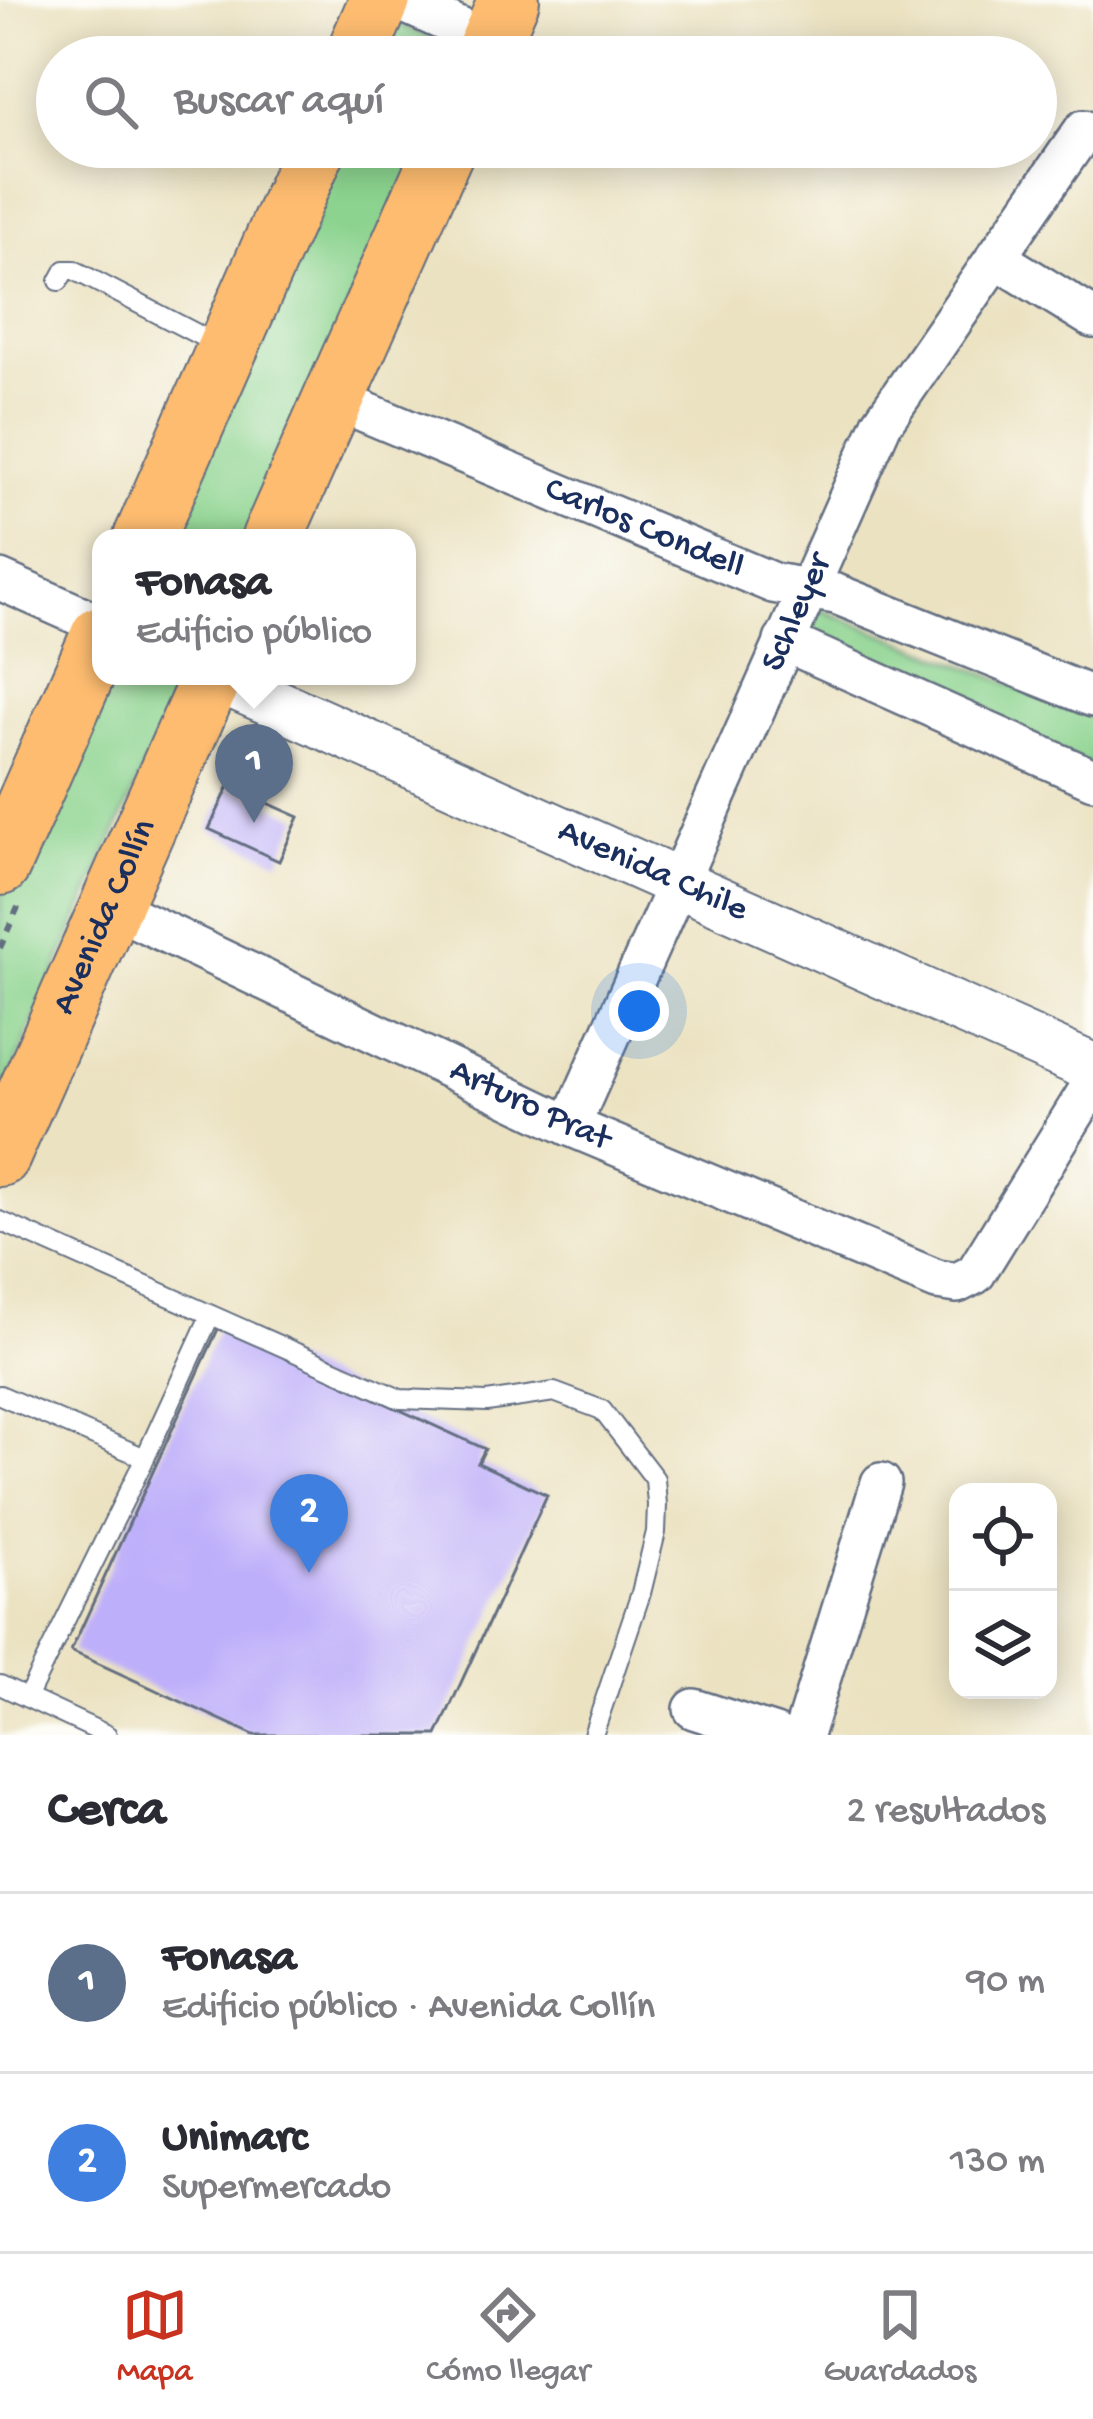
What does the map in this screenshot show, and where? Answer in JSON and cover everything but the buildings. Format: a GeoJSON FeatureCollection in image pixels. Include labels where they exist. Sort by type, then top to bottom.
{"type":"FeatureCollection","features":[{"type":"Feature","properties":{"kind":"main road"},"geometry":{"type":"LineString","coordinates":[[364,36],[380,0]]}},
{"type":"Feature","properties":{"kind":"main road"},"geometry":{"type":"LineString","coordinates":[[148,529],[307,168]]}},
{"type":"Feature","properties":{"kind":"main road"},"geometry":{"type":"LineString","coordinates":[[276,529],[436,168]]}},
{"type":"Feature","properties":{"kind":"main road"},"geometry":{"type":"LineString","coordinates":[[0,866],[92,656]]}},
{"type":"Feature","properties":{"kind":"main road","name":"Avenida Collín"},"geometry":{"type":"LineString","coordinates":[[0,1156],[209,685]]}},
{"type":"Feature","properties":{"kind":"street"},"geometry":{"type":"LineString","coordinates":[[398,0],[495,33]]}},
{"type":"Feature","properties":{"kind":"street","name":"Schleyer"},"geometry":{"type":"LineString","coordinates":[[570,1126],[882,423],[1084,130]]}},
{"type":"Feature","properties":{"kind":"street"},"geometry":{"type":"LineString","coordinates":[[996,258],[1093,318]]}},
{"type":"Feature","properties":{"kind":"street","name":"Carlos Condell"},"geometry":{"type":"LineString","coordinates":[[334,399],[773,584],[836,594],[1093,697]]}},
{"type":"Feature","properties":{"kind":"street"},"geometry":{"type":"LineString","coordinates":[[0,580],[92,621]]}},
{"type":"Feature","properties":{"kind":"street"},"geometry":{"type":"LineString","coordinates":[[784,641],[1093,778]]}},
{"type":"Feature","properties":{"kind":"street","name":"Avenida Chile"},"geometry":{"type":"LineString","coordinates":[[233,685],[1093,1069]]}},
{"type":"Feature","properties":{"kind":"street","name":"Arturo Prat"},"geometry":{"type":"LineString","coordinates":[[110,906],[570,1126],[937,1280],[957,1283],[975,1274],[1093,1083]]}},
{"type":"Feature","properties":{"kind":"street"},"geometry":{"type":"LineString","coordinates":[[803,1735],[881,1483]]}},
{"type":"Feature","properties":{"kind":"street"},"geometry":{"type":"LineString","coordinates":[[694,1709],[775,1735]]}},
{"type":"Feature","properties":{"kind":"lane"},"geometry":{"type":"LineString","coordinates":[[59,281],[65,271],[74,270],[227,349]]}},
{"type":"Feature","properties":{"kind":"lane"},"geometry":{"type":"LineString","coordinates":[[0,1221],[400,1399],[487,1402],[554,1392],[602,1410],[655,1479],[657,1505],[656,1532],[641,1593],[593,1735]]}},
{"type":"Feature","properties":{"kind":"lane"},"geometry":{"type":"LineString","coordinates":[[28,1698],[210,1316]]}},
{"type":"Feature","properties":{"kind":"lane"},"geometry":{"type":"LineString","coordinates":[[0,1395],[146,1458]]}},
{"type":"Feature","properties":{"kind":"lane"},"geometry":{"type":"LineString","coordinates":[[0,1685],[107,1735]]}},
{"type":"Feature","properties":{"kind":"green space"},"geometry":{"type":"Polygon","coordinates":[[[391,20],[426,36],[384,36],[391,20]]]}},
{"type":"Feature","properties":{"kind":"green space"},"geometry":{"type":"Polygon","coordinates":[[[325,168],[423,168],[263,529],[165,529],[325,168]]]}},
{"type":"Feature","properties":{"kind":"green space"},"geometry":{"type":"Polygon","coordinates":[[[814,607],[1093,716],[1093,767],[798,642],[814,607]]]}},
{"type":"Feature","properties":{"kind":"green space"},"geometry":{"type":"Polygon","coordinates":[[[94,685],[179,686],[0,1100],[0,898],[94,685]]]}},
{"type":"Feature","properties":{"kind":"place","name":"Fonasa"},"geometry":{"type":"Point","coordinates":[254,823]}},
{"type":"Feature","properties":{"kind":"place","name":"Unimarc"},"geometry":{"type":"Point","coordinates":[309,1573]}}]}
